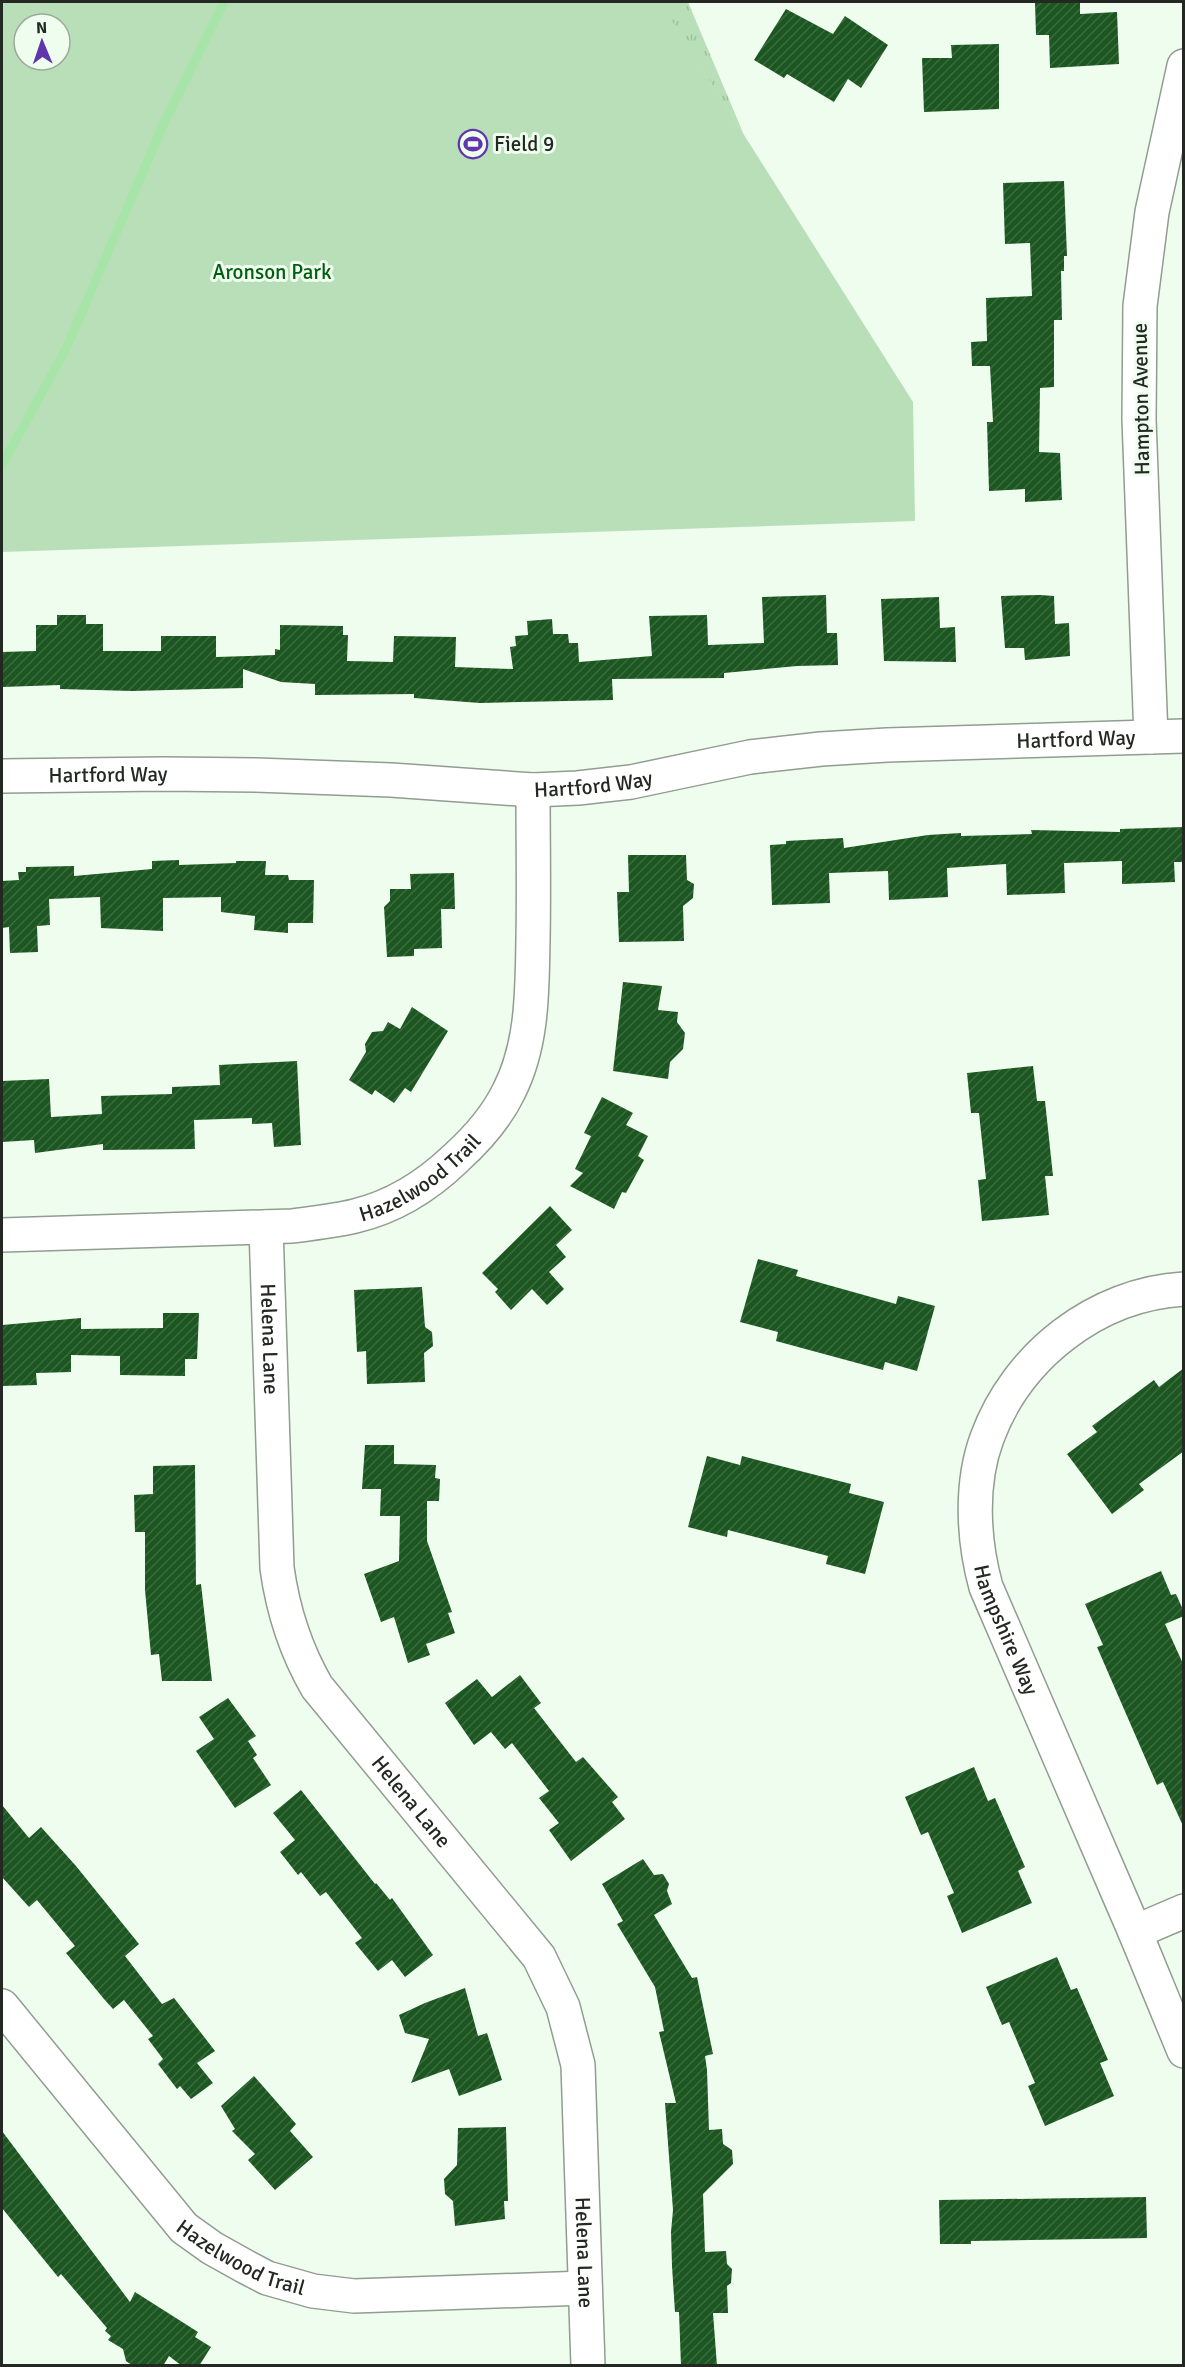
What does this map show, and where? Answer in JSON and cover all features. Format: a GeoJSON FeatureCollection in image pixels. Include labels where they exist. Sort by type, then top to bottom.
{"type":"FeatureCollection","features":[{"type":"Feature","properties":{"kind":"street","name":"Hampton Avenue"},"geometry":{"type":"LineString","coordinates":[[1151,737],[1139,419],[1140,306],[1144,258],[1154,202],[1184,66]]}},
{"type":"Feature","properties":{"kind":"street","name":"Hartford Way"},"geometry":{"type":"LineString","coordinates":[[2,776],[256,775],[392,780],[533,790],[578,788],[650,779],[750,757],[821,749],[897,744],[1184,736]]}},
{"type":"Feature","properties":{"kind":"street","name":"Hazelwood Trail"},"geometry":{"type":"LineString","coordinates":[[2,1235],[315,1224],[357,1216],[412,1193],[446,1168],[464,1152],[488,1123],[509,1091],[523,1051],[531,1004],[533,790]]}},
{"type":"Feature","properties":{"kind":"street","name":"Helena Lane"},"geometry":{"type":"LineString","coordinates":[[266,1227],[277,1568],[283,1608],[306,1668],[317,1687],[527,1941],[556,1989],[569,2026],[578,2065],[588,2366]]}},
{"type":"Feature","properties":{"kind":"street","name":"Hampshire Way"},"geometry":{"type":"LineString","coordinates":[[1184,1289],[1132,1299],[1096,1313],[1044,1351],[1017,1382],[994,1423],[982,1456],[975,1501],[978,1550],[986,1587],[1184,2051]]}},
{"type":"Feature","properties":{"kind":"street"},"geometry":{"type":"LineString","coordinates":[[1135,1932],[1184,1911]]}},
{"type":"Feature","properties":{"kind":"street","name":"Hazelwood Trail"},"geometry":{"type":"LineString","coordinates":[[2,2006],[184,2228],[212,2248],[256,2273],[308,2290],[354,2296],[585,2288]]}},
{"type":"Feature","properties":{"kind":"green space","name":"Aronson Park"},"geometry":{"type":"Polygon","coordinates":[[[2,2],[660,2],[913,402],[915,521],[2,552],[2,2]]]}},
{"type":"Feature","properties":{"kind":"green space"},"geometry":{"type":"Polygon","coordinates":[[[659,2],[688,2],[744,135],[659,2]]]}},
{"type":"Feature","properties":{"kind":"building"},"geometry":{"type":"Polygon","coordinates":[[[1080,2],[1080,14],[1117,12],[1119,64],[1050,68],[1049,35],[1036,35],[1035,3],[1080,2]]]}},
{"type":"Feature","properties":{"kind":"building"},"geometry":{"type":"Polygon","coordinates":[[[786,9],[833,34],[845,16],[888,45],[861,88],[848,79],[834,102],[787,74],[784,78],[754,60],[786,9]]]}},
{"type":"Feature","properties":{"kind":"building"},"geometry":{"type":"Polygon","coordinates":[[[999,44],[999,109],[924,112],[922,58],[952,58],[951,45],[999,44]]]}},
{"type":"Feature","properties":{"kind":"building"},"geometry":{"type":"Polygon","coordinates":[[[1064,181],[1067,256],[1064,256],[1064,271],[1061,271],[1062,320],[1054,320],[1054,387],[1040,388],[1039,452],[1060,453],[1062,500],[1025,502],[1025,489],[989,491],[987,422],[993,422],[990,366],[972,366],[971,342],[987,341],[986,298],[1032,296],[1030,243],[1005,244],[1003,183],[1064,181]]]}},
{"type":"Feature","properties":{"kind":"building"},"geometry":{"type":"Polygon","coordinates":[[[826,595],[827,633],[837,633],[838,665],[797,666],[724,673],[724,678],[612,679],[613,700],[480,703],[414,698],[414,694],[315,695],[315,684],[281,682],[243,669],[243,688],[132,691],[60,689],[60,685],[2,687],[2,652],[36,651],[36,625],[57,625],[57,615],[86,615],[86,624],[103,624],[103,651],[161,651],[161,636],[216,636],[216,657],[275,655],[275,649],[280,650],[280,625],[343,626],[343,635],[348,635],[347,661],[393,662],[394,636],[456,637],[455,667],[513,669],[510,647],[516,646],[515,636],[528,635],[527,621],[552,619],[553,634],[568,634],[569,643],[578,643],[579,662],[652,656],[649,616],[707,615],[708,645],[764,643],[762,597],[826,595]]]}},
{"type":"Feature","properties":{"kind":"building"},"geometry":{"type":"Polygon","coordinates":[[[1001,596],[1054,596],[1055,624],[1069,623],[1070,656],[1025,660],[1024,648],[1005,648],[1001,596]]]}},
{"type":"Feature","properties":{"kind":"building"},"geometry":{"type":"Polygon","coordinates":[[[939,597],[940,628],[955,627],[956,662],[884,661],[881,599],[939,597]]]}},
{"type":"Feature","properties":{"kind":"building"},"geometry":{"type":"Polygon","coordinates":[[[1184,827],[1184,862],[1174,862],[1175,882],[1122,884],[1122,861],[1064,863],[1065,893],[1007,895],[1006,864],[947,868],[948,897],[889,900],[888,871],[829,873],[830,903],[772,905],[770,845],[786,844],[786,841],[843,838],[844,848],[928,835],[1032,834],[1031,830],[1120,832],[1120,829],[1184,827]]]}},
{"type":"Feature","properties":{"kind":"building"},"geometry":{"type":"Polygon","coordinates":[[[628,855],[686,855],[687,880],[694,884],[693,898],[683,906],[684,941],[619,942],[617,892],[629,892],[628,855]]]}},
{"type":"Feature","properties":{"kind":"building"},"geometry":{"type":"Polygon","coordinates":[[[179,860],[179,865],[266,861],[265,875],[288,875],[289,880],[314,880],[313,923],[288,923],[288,933],[254,930],[255,916],[221,912],[221,897],[163,898],[163,931],[101,928],[100,897],[49,899],[50,925],[37,926],[38,952],[10,953],[9,927],[2,928],[2,881],[19,880],[18,872],[26,872],[26,867],[74,866],[74,876],[152,869],[152,861],[179,860]]]}},
{"type":"Feature","properties":{"kind":"building"},"geometry":{"type":"Polygon","coordinates":[[[454,873],[455,909],[441,909],[442,948],[414,949],[414,956],[387,957],[384,907],[390,901],[390,889],[411,889],[410,874],[454,873]]]}},
{"type":"Feature","properties":{"kind":"building"},"geometry":{"type":"Polygon","coordinates":[[[623,982],[662,986],[658,1010],[678,1012],[677,1022],[685,1033],[683,1049],[670,1062],[668,1079],[613,1071],[623,982]]]}},
{"type":"Feature","properties":{"kind":"building"},"geometry":{"type":"Polygon","coordinates":[[[412,1007],[448,1031],[411,1092],[405,1088],[394,1103],[375,1090],[372,1095],[349,1080],[366,1052],[365,1044],[372,1032],[383,1031],[388,1022],[400,1029],[412,1007]]]}},
{"type":"Feature","properties":{"kind":"building"},"geometry":{"type":"Polygon","coordinates":[[[297,1061],[301,1145],[274,1147],[272,1123],[252,1124],[252,1118],[194,1120],[195,1149],[103,1150],[103,1144],[35,1153],[34,1140],[2,1142],[2,1081],[49,1079],[51,1117],[102,1114],[101,1096],[172,1094],[172,1087],[220,1085],[219,1065],[297,1061]]]}},
{"type":"Feature","properties":{"kind":"building"},"geometry":{"type":"Polygon","coordinates":[[[1033,1066],[1037,1101],[1045,1101],[1053,1176],[1045,1176],[1049,1215],[982,1221],[978,1180],[986,1179],[979,1113],[971,1113],[967,1073],[1033,1066]]]}},
{"type":"Feature","properties":{"kind":"building"},"geometry":{"type":"Polygon","coordinates":[[[602,1097],[633,1113],[626,1125],[648,1136],[638,1156],[644,1160],[626,1193],[622,1192],[614,1209],[570,1186],[583,1173],[575,1169],[591,1136],[584,1133],[602,1097]]]}},
{"type":"Feature","properties":{"kind":"building"},"geometry":{"type":"Polygon","coordinates":[[[550,1206],[572,1230],[556,1245],[566,1257],[549,1272],[564,1289],[547,1305],[532,1289],[511,1310],[495,1292],[498,1289],[482,1273],[550,1206]]]}},
{"type":"Feature","properties":{"kind":"building"},"geometry":{"type":"Polygon","coordinates":[[[758,1259],[798,1270],[796,1276],[896,1304],[898,1296],[935,1306],[917,1371],[885,1362],[883,1370],[776,1341],[778,1332],[740,1322],[758,1259]]]}},
{"type":"Feature","properties":{"kind":"building"},"geometry":{"type":"Polygon","coordinates":[[[422,1287],[425,1327],[432,1332],[433,1346],[424,1353],[425,1382],[367,1384],[366,1351],[357,1352],[354,1290],[422,1287]]]}},
{"type":"Feature","properties":{"kind":"building"},"geometry":{"type":"Polygon","coordinates":[[[163,1313],[199,1313],[197,1359],[185,1359],[185,1376],[120,1375],[120,1356],[71,1355],[71,1372],[36,1373],[37,1385],[2,1386],[2,1325],[81,1318],[81,1329],[163,1328],[163,1313]]]}},
{"type":"Feature","properties":{"kind":"building"},"geometry":{"type":"Polygon","coordinates":[[[1184,1368],[1184,1451],[1139,1484],[1144,1490],[1112,1514],[1067,1454],[1097,1432],[1092,1426],[1154,1380],[1159,1387],[1184,1368]]]}},
{"type":"Feature","properties":{"kind":"building"},"geometry":{"type":"Polygon","coordinates":[[[365,1445],[394,1445],[394,1464],[436,1465],[435,1478],[440,1479],[439,1501],[427,1501],[427,1541],[452,1612],[448,1613],[455,1633],[426,1644],[430,1655],[408,1663],[394,1617],[381,1622],[364,1574],[399,1561],[400,1516],[380,1516],[381,1489],[362,1489],[365,1445]]]}},
{"type":"Feature","properties":{"kind":"building"},"geometry":{"type":"Polygon","coordinates":[[[707,1456],[740,1465],[742,1456],[851,1484],[849,1493],[884,1502],[865,1574],[826,1564],[828,1556],[728,1530],[727,1537],[688,1527],[707,1456]]]}},
{"type":"Feature","properties":{"kind":"building"},"geometry":{"type":"Polygon","coordinates":[[[195,1465],[196,1585],[201,1584],[212,1681],[162,1681],[159,1654],[151,1655],[145,1590],[145,1532],[135,1532],[134,1495],[153,1494],[153,1466],[195,1465]]]}},
{"type":"Feature","properties":{"kind":"building"},"geometry":{"type":"Polygon","coordinates":[[[1161,1571],[1171,1595],[1176,1594],[1184,1612],[1184,1616],[1165,1624],[1184,1666],[1184,1828],[1163,1782],[1157,1785],[1097,1647],[1103,1645],[1085,1604],[1161,1571]]]}},
{"type":"Feature","properties":{"kind":"building"},"geometry":{"type":"Polygon","coordinates":[[[520,1675],[541,1703],[534,1708],[576,1762],[583,1757],[618,1797],[612,1802],[625,1819],[571,1861],[549,1830],[559,1823],[539,1798],[549,1791],[512,1743],[505,1749],[491,1732],[474,1745],[445,1703],[477,1679],[492,1697],[520,1675]]]}},
{"type":"Feature","properties":{"kind":"building"},"geometry":{"type":"Polygon","coordinates":[[[228,1698],[256,1736],[248,1741],[257,1755],[253,1758],[271,1785],[235,1808],[196,1751],[214,1739],[199,1717],[228,1698]]]}},
{"type":"Feature","properties":{"kind":"building"},"geometry":{"type":"Polygon","coordinates":[[[974,1767],[988,1801],[995,1798],[1025,1867],[1018,1871],[1032,1903],[962,1933],[947,1896],[954,1893],[928,1832],[921,1835],[905,1797],[974,1767]]]}},
{"type":"Feature","properties":{"kind":"building"},"geometry":{"type":"Polygon","coordinates":[[[301,1790],[375,1884],[390,1900],[392,1898],[433,1955],[405,1977],[392,1960],[378,1971],[355,1943],[362,1938],[326,1892],[320,1896],[301,1872],[298,1875],[280,1852],[295,1840],[273,1813],[301,1790]]]}},
{"type":"Feature","properties":{"kind":"building"},"geometry":{"type":"Polygon","coordinates":[[[2,1805],[29,1838],[41,1827],[76,1866],[139,1944],[125,1956],[162,2004],[174,1998],[215,2051],[197,2063],[213,2083],[191,2099],[180,2086],[177,2089],[158,2064],[163,2059],[148,2039],[153,2036],[124,2000],[113,2009],[66,1953],[75,1946],[37,1900],[29,1907],[2,1877],[2,1805]]]}},
{"type":"Feature","properties":{"kind":"building"},"geometry":{"type":"Polygon","coordinates":[[[643,1859],[654,1875],[663,1874],[669,1884],[667,1891],[672,1904],[654,1915],[692,1978],[697,1977],[713,2054],[705,2056],[709,2130],[722,2129],[723,2144],[732,2150],[733,2164],[703,2194],[705,2252],[726,2251],[727,2264],[732,2269],[731,2283],[727,2286],[728,2313],[713,2313],[717,2366],[681,2366],[679,2312],[675,2312],[672,2266],[673,2210],[665,2103],[676,2103],[659,2032],[664,2031],[655,1987],[617,1924],[623,1921],[602,1884],[643,1859]]]}},
{"type":"Feature","properties":{"kind":"building"},"geometry":{"type":"Polygon","coordinates":[[[1057,1957],[1071,1990],[1077,1988],[1108,2060],[1100,2063],[1114,2096],[1045,2126],[1028,2086],[1035,2083],[1009,2022],[1002,2025],[986,1987],[1057,1957]]]}},
{"type":"Feature","properties":{"kind":"building"},"geometry":{"type":"Polygon","coordinates":[[[465,1988],[478,2036],[487,2033],[502,2080],[459,2096],[449,2069],[411,2083],[429,2039],[405,2033],[399,2015],[465,1988]]]}},
{"type":"Feature","properties":{"kind":"building"},"geometry":{"type":"Polygon","coordinates":[[[254,2076],[296,2124],[290,2131],[313,2157],[275,2190],[248,2160],[255,2154],[232,2131],[235,2129],[221,2106],[254,2076]]]}},
{"type":"Feature","properties":{"kind":"building"},"geometry":{"type":"Polygon","coordinates":[[[506,2127],[508,2201],[504,2201],[505,2219],[455,2226],[453,2201],[445,2194],[444,2179],[457,2165],[458,2128],[506,2127]]]}},
{"type":"Feature","properties":{"kind":"building"},"geometry":{"type":"Polygon","coordinates":[[[2,2131],[130,2302],[135,2292],[198,2332],[195,2337],[211,2347],[199,2366],[182,2366],[169,2356],[163,2366],[133,2366],[126,2361],[123,2349],[108,2340],[111,2336],[105,2331],[107,2328],[61,2274],[58,2277],[2,2208],[2,2131]]]}},
{"type":"Feature","properties":{"kind":"building"},"geometry":{"type":"Polygon","coordinates":[[[1146,2197],[1147,2238],[971,2241],[971,2244],[940,2244],[939,2200],[1146,2197]]]}},
{"type":"Feature","properties":{"kind":"waterway"},"geometry":{"type":"LineString","coordinates":[[2,465],[66,349],[164,123],[224,2]]}},
{"type":"Feature","properties":{"kind":"place","name":"Field 9"},"geometry":{"type":"Point","coordinates":[473,144]}}]}
